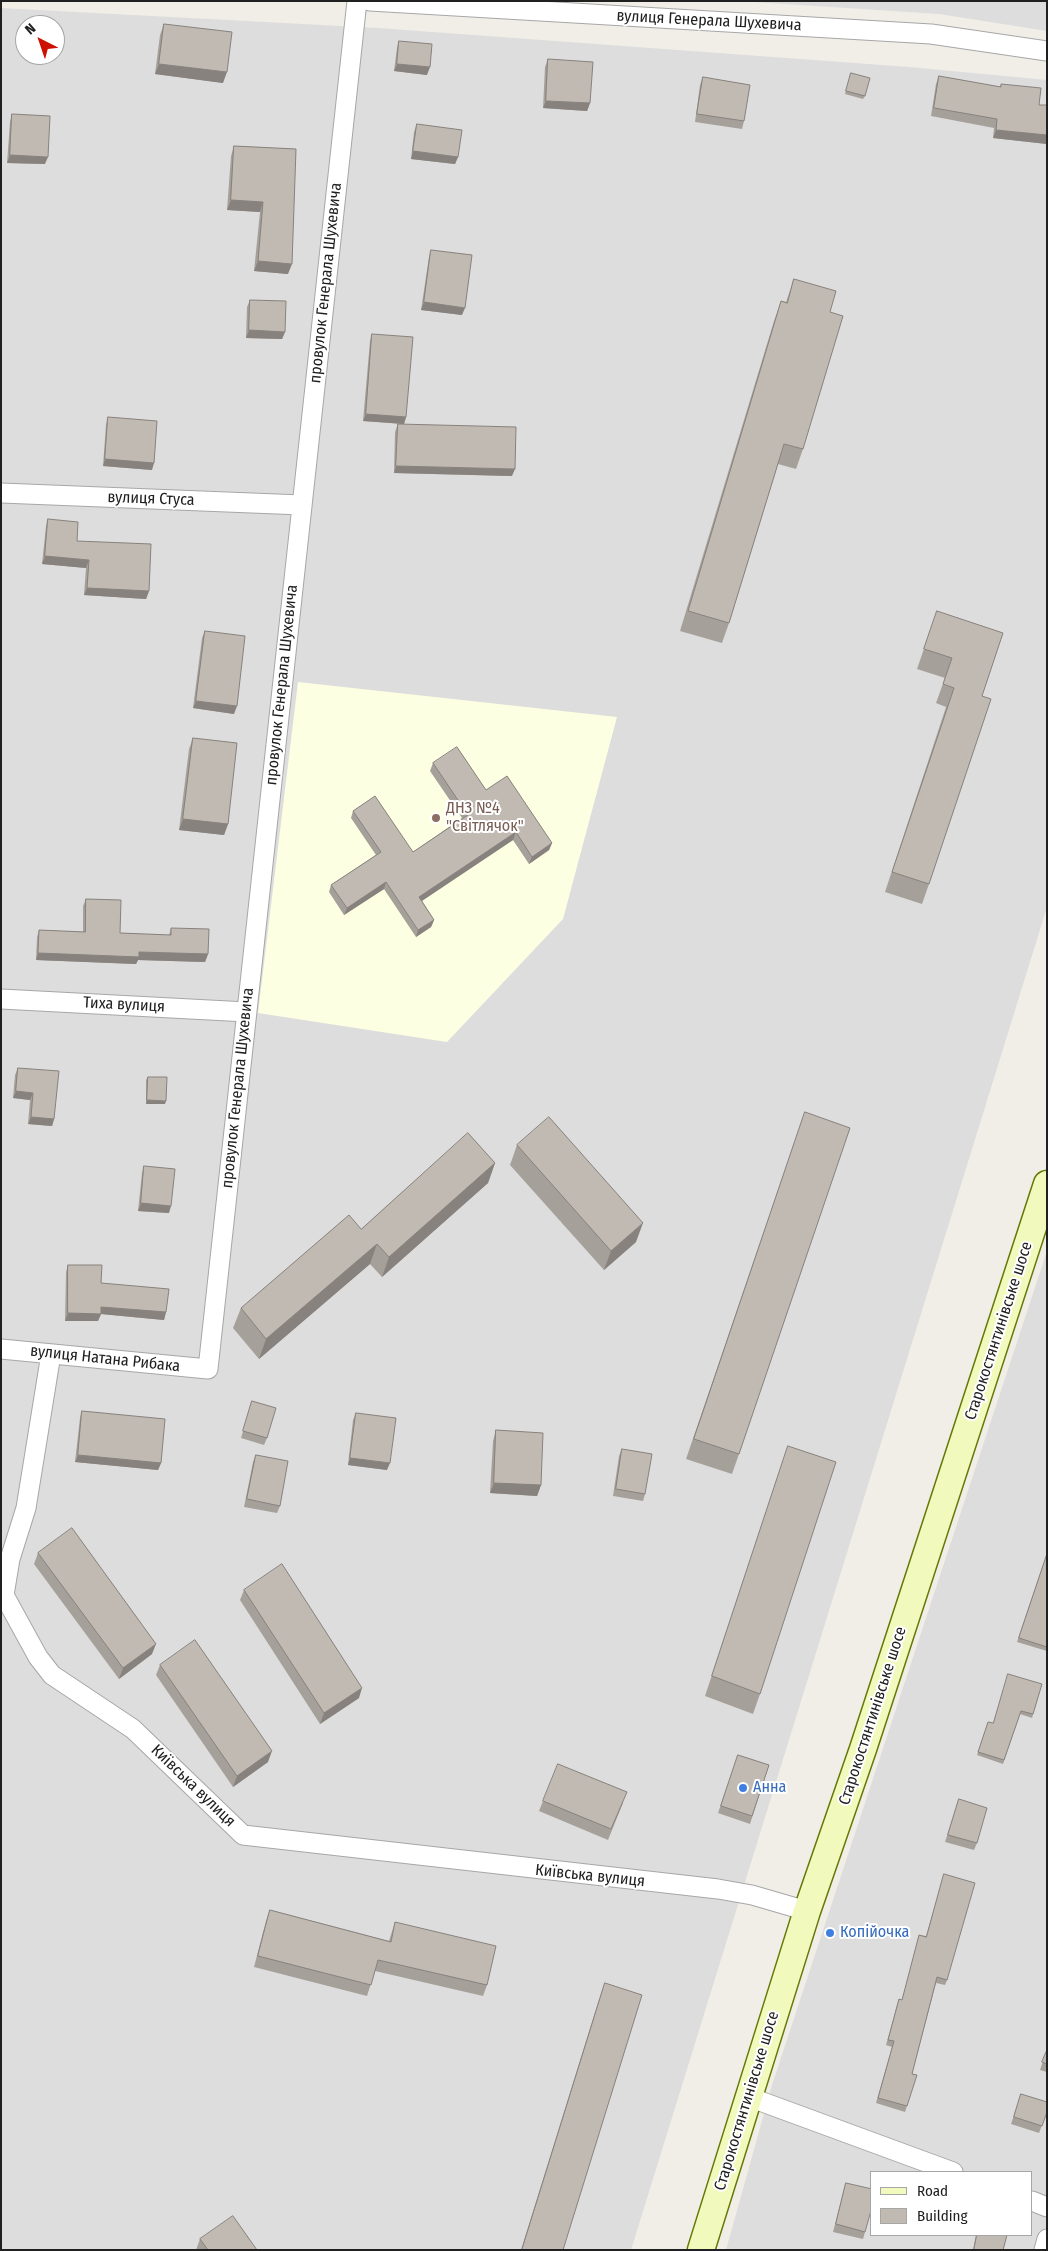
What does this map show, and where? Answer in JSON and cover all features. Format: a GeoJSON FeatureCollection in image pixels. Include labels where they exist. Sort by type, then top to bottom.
{"type":"FeatureCollection","features":[{"type":"Feature","properties":{"kind":"main road","name":"Старокостянтинівське шосе"},"geometry":{"type":"LineString","coordinates":[[701,2250],[807,1911],[863,1749],[1047,1184]]}},
{"type":"Feature","properties":{"kind":"street","name":"провулок Генерала Шухевича"},"geometry":{"type":"LineString","coordinates":[[208,1369],[357,1]]}},
{"type":"Feature","properties":{"kind":"street","name":"вулиця Генерала Шухевича"},"geometry":{"type":"LineString","coordinates":[[370,1],[931,34],[1047,51]]}},
{"type":"Feature","properties":{"kind":"street","name":"вулиця Стуса"},"geometry":{"type":"LineString","coordinates":[[1,493],[302,505]]}},
{"type":"Feature","properties":{"kind":"street","name":"Тиха вулиця"},"geometry":{"type":"LineString","coordinates":[[1,999],[247,1012]]}},
{"type":"Feature","properties":{"kind":"street","name":"вулиця Натана Рибака"},"geometry":{"type":"LineString","coordinates":[[1,1349],[208,1369]]}},
{"type":"Feature","properties":{"kind":"street","name":"Київська вулиця"},"geometry":{"type":"LineString","coordinates":[[51,1354],[26,1508],[10,1559],[4,1595],[38,1657],[52,1675],[133,1729],[243,1836],[627,1881],[718,1889],[752,1895],[807,1911]]}},
{"type":"Feature","properties":{"kind":"street"},"geometry":{"type":"LineString","coordinates":[[749,2097],[950,2171]]}},
{"type":"Feature","properties":{"kind":"street"},"geometry":{"type":"LineString","coordinates":[[1033,2201],[1047,2207]]}},
{"type":"Feature","properties":{"kind":"street"},"geometry":{"type":"LineString","coordinates":[[1044,2250],[1047,2239]]}},
{"type":"Feature","properties":{"kind":"shaded area"},"geometry":{"type":"Polygon","coordinates":[[[738,1],[1047,1],[1047,31],[939,14],[738,1]]]}},
{"type":"Feature","properties":{"kind":"shaded area"},"geometry":{"type":"Polygon","coordinates":[[[1,8],[378,28],[909,67],[1047,80],[1047,907],[631,2250],[1,2250],[1,8]]]}},
{"type":"Feature","properties":{"kind":"shaded area","name":"ДНЗ №4 \"Світлячок\""},"geometry":{"type":"Polygon","coordinates":[[[298,682],[617,717],[563,919],[447,1042],[258,1013],[298,682]]]}},
{"type":"Feature","properties":{"kind":"shaded area"},"geometry":{"type":"Polygon","coordinates":[[[1047,1251],[1047,2250],[726,2250],[772,2085],[1047,1251]]]}},
{"type":"Feature","properties":{"kind":"building"},"geometry":{"type":"Polygon","coordinates":[[[164,24],[232,32],[227,72],[159,64],[164,24]]]}},
{"type":"Feature","properties":{"kind":"building"},"geometry":{"type":"Polygon","coordinates":[[[399,41],[432,44],[430,67],[397,64],[399,41]]]}},
{"type":"Feature","properties":{"kind":"building"},"geometry":{"type":"Polygon","coordinates":[[[548,59],[593,62],[590,103],[546,101],[548,59]]]}},
{"type":"Feature","properties":{"kind":"building"},"geometry":{"type":"Polygon","coordinates":[[[851,73],[870,78],[865,96],[846,91],[851,73]]]}},
{"type":"Feature","properties":{"kind":"building"},"geometry":{"type":"Polygon","coordinates":[[[939,76],[1001,87],[1001,84],[1041,88],[1039,105],[1047,105],[1047,135],[996,130],[997,119],[934,108],[939,76]]]}},
{"type":"Feature","properties":{"kind":"building"},"geometry":{"type":"Polygon","coordinates":[[[703,77],[750,85],[744,121],[697,114],[703,77]]]}},
{"type":"Feature","properties":{"kind":"building"},"geometry":{"type":"Polygon","coordinates":[[[12,114],[50,116],[48,157],[10,155],[12,114]]]}},
{"type":"Feature","properties":{"kind":"building"},"geometry":{"type":"Polygon","coordinates":[[[417,124],[462,130],[458,157],[413,151],[417,124]]]}},
{"type":"Feature","properties":{"kind":"building"},"geometry":{"type":"Polygon","coordinates":[[[234,146],[296,149],[292,264],[258,261],[263,202],[231,200],[234,146]]]}},
{"type":"Feature","properties":{"kind":"building"},"geometry":{"type":"Polygon","coordinates":[[[431,250],[472,255],[465,308],[424,302],[431,250]]]}},
{"type":"Feature","properties":{"kind":"building"},"geometry":{"type":"Polygon","coordinates":[[[794,279],[836,291],[830,312],[843,316],[803,449],[784,444],[729,623],[688,611],[781,301],[787,303],[794,279]]]}},
{"type":"Feature","properties":{"kind":"building"},"geometry":{"type":"Polygon","coordinates":[[[250,300],[286,301],[285,332],[249,330],[250,300]]]}},
{"type":"Feature","properties":{"kind":"building"},"geometry":{"type":"Polygon","coordinates":[[[372,334],[413,337],[406,417],[366,414],[372,334]]]}},
{"type":"Feature","properties":{"kind":"building"},"geometry":{"type":"Polygon","coordinates":[[[108,417],[157,421],[154,463],[105,459],[108,417]]]}},
{"type":"Feature","properties":{"kind":"building"},"geometry":{"type":"Polygon","coordinates":[[[398,424],[516,427],[515,469],[396,466],[398,424]]]}},
{"type":"Feature","properties":{"kind":"building"},"geometry":{"type":"Polygon","coordinates":[[[48,519],[78,522],[77,541],[151,544],[149,591],[87,588],[89,560],[45,556],[48,519]]]}},
{"type":"Feature","properties":{"kind":"building"},"geometry":{"type":"Polygon","coordinates":[[[937,611],[1003,633],[982,696],[991,699],[929,884],[892,872],[954,688],[943,684],[952,658],[924,649],[937,611]]]}},
{"type":"Feature","properties":{"kind":"building"},"geometry":{"type":"Polygon","coordinates":[[[205,631],[245,636],[237,706],[196,701],[205,631]]]}},
{"type":"Feature","properties":{"kind":"building"},"geometry":{"type":"Polygon","coordinates":[[[193,738],[237,743],[228,824],[183,819],[193,738]]]}},
{"type":"Feature","properties":{"kind":"building"},"geometry":{"type":"Polygon","coordinates":[[[457,747],[486,790],[507,776],[552,843],[532,857],[516,832],[419,897],[434,920],[418,930],[386,882],[347,908],[331,885],[381,852],[353,811],[375,796],[413,852],[468,815],[433,763],[457,747]]]}},
{"type":"Feature","properties":{"kind":"building"},"geometry":{"type":"Polygon","coordinates":[[[86,899],[121,900],[120,933],[171,935],[171,928],[209,929],[208,954],[139,952],[139,957],[38,953],[39,930],[85,932],[86,899]]]}},
{"type":"Feature","properties":{"kind":"building"},"geometry":{"type":"Polygon","coordinates":[[[18,1068],[59,1071],[54,1119],[31,1117],[33,1093],[16,1091],[18,1068]]]}},
{"type":"Feature","properties":{"kind":"building"},"geometry":{"type":"Polygon","coordinates":[[[148,1077],[167,1077],[166,1101],[147,1100],[148,1077]]]}},
{"type":"Feature","properties":{"kind":"building"},"geometry":{"type":"Polygon","coordinates":[[[805,1112],[850,1128],[739,1454],[694,1439],[805,1112]]]}},
{"type":"Feature","properties":{"kind":"building"},"geometry":{"type":"Polygon","coordinates":[[[549,1117],[643,1223],[611,1251],[517,1145],[549,1117]]]}},
{"type":"Feature","properties":{"kind":"building"},"geometry":{"type":"Polygon","coordinates":[[[468,1133],[495,1163],[389,1257],[377,1244],[266,1339],[241,1308],[349,1215],[361,1229],[468,1133]]]}},
{"type":"Feature","properties":{"kind":"building"},"geometry":{"type":"Polygon","coordinates":[[[144,1166],[175,1169],[171,1206],[141,1203],[144,1166]]]}},
{"type":"Feature","properties":{"kind":"building"},"geometry":{"type":"Polygon","coordinates":[[[68,1265],[102,1265],[101,1283],[169,1289],[166,1312],[101,1307],[101,1314],[68,1313],[68,1265]]]}},
{"type":"Feature","properties":{"kind":"building"},"geometry":{"type":"Polygon","coordinates":[[[252,1401],[276,1408],[267,1438],[243,1431],[252,1401]]]}},
{"type":"Feature","properties":{"kind":"building"},"geometry":{"type":"Polygon","coordinates":[[[82,1411],[165,1419],[161,1463],[78,1455],[82,1411]]]}},
{"type":"Feature","properties":{"kind":"building"},"geometry":{"type":"Polygon","coordinates":[[[356,1413],[396,1418],[390,1463],[350,1458],[356,1413]]]}},
{"type":"Feature","properties":{"kind":"building"},"geometry":{"type":"Polygon","coordinates":[[[496,1430],[543,1433],[541,1485],[494,1483],[496,1430]]]}},
{"type":"Feature","properties":{"kind":"building"},"geometry":{"type":"Polygon","coordinates":[[[788,1446],[836,1462],[760,1694],[712,1676],[788,1446]]]}},
{"type":"Feature","properties":{"kind":"building"},"geometry":{"type":"Polygon","coordinates":[[[622,1449],[652,1454],[645,1494],[616,1489],[622,1449]]]}},
{"type":"Feature","properties":{"kind":"building"},"geometry":{"type":"Polygon","coordinates":[[[256,1455],[288,1461],[280,1506],[247,1499],[256,1455]]]}},
{"type":"Feature","properties":{"kind":"building"},"geometry":{"type":"Polygon","coordinates":[[[72,1528],[156,1644],[123,1668],[38,1553],[72,1528]]]}},
{"type":"Feature","properties":{"kind":"building"},"geometry":{"type":"Polygon","coordinates":[[[1047,1554],[1047,1647],[1019,1638],[1047,1554]]]}},
{"type":"Feature","properties":{"kind":"building"},"geometry":{"type":"Polygon","coordinates":[[[282,1564],[362,1688],[324,1713],[244,1590],[282,1564]]]}},
{"type":"Feature","properties":{"kind":"building"},"geometry":{"type":"Polygon","coordinates":[[[195,1640],[272,1751],[237,1776],[160,1665],[195,1640]]]}},
{"type":"Feature","properties":{"kind":"building"},"geometry":{"type":"Polygon","coordinates":[[[1008,1674],[1042,1684],[1033,1714],[1021,1711],[1004,1760],[978,1752],[988,1722],[993,1723],[1008,1674]]]}},
{"type":"Feature","properties":{"kind":"building"},"geometry":{"type":"Polygon","coordinates":[[[738,1755],[769,1765],[752,1816],[721,1806],[738,1755]]]}},
{"type":"Feature","properties":{"kind":"building"},"geometry":{"type":"Polygon","coordinates":[[[558,1764],[627,1792],[611,1829],[543,1801],[558,1764]]]}},
{"type":"Feature","properties":{"kind":"building"},"geometry":{"type":"Polygon","coordinates":[[[959,1799],[987,1808],[977,1843],[948,1835],[959,1799]]]}},
{"type":"Feature","properties":{"kind":"building"},"geometry":{"type":"Polygon","coordinates":[[[944,1874],[975,1883],[947,1980],[937,1977],[912,2074],[917,2075],[907,2106],[878,2098],[894,2041],[888,2040],[899,1999],[902,2000],[919,1935],[926,1937],[944,1874]]]}},
{"type":"Feature","properties":{"kind":"building"},"geometry":{"type":"Polygon","coordinates":[[[270,1910],[391,1942],[395,1922],[496,1946],[487,1985],[378,1960],[371,1985],[258,1956],[270,1910]]]}},
{"type":"Feature","properties":{"kind":"building"},"geometry":{"type":"Polygon","coordinates":[[[605,1983],[642,1995],[563,2250],[522,2250],[605,1983]]]}},
{"type":"Feature","properties":{"kind":"building"},"geometry":{"type":"Polygon","coordinates":[[[1047,2050],[1047,2064],[1042,2062],[1047,2050]]]}},
{"type":"Feature","properties":{"kind":"building"},"geometry":{"type":"Polygon","coordinates":[[[1021,2094],[1047,2102],[1047,2112],[1042,2126],[1014,2117],[1021,2094]]]}},
{"type":"Feature","properties":{"kind":"building"},"geometry":{"type":"Polygon","coordinates":[[[846,2183],[870,2189],[870,2214],[865,2232],[836,2224],[846,2183]]]}},
{"type":"Feature","properties":{"kind":"building"},"geometry":{"type":"Polygon","coordinates":[[[233,2216],[257,2250],[208,2250],[200,2239],[233,2216]]]}},
{"type":"Feature","properties":{"kind":"building"},"geometry":{"type":"Polygon","coordinates":[[[977,2236],[1007,2236],[1003,2250],[974,2250],[977,2236]]]}},
{"type":"Feature","properties":{"kind":"place","name":"ДНЗ №4 \"Світлячок\""},"geometry":{"type":"Point","coordinates":[436,818]}},
{"type":"Feature","properties":{"kind":"place","name":"Анна"},"geometry":{"type":"Point","coordinates":[743,1788]}},
{"type":"Feature","properties":{"kind":"place","name":"Копійочка"},"geometry":{"type":"Point","coordinates":[830,1933]}}]}
